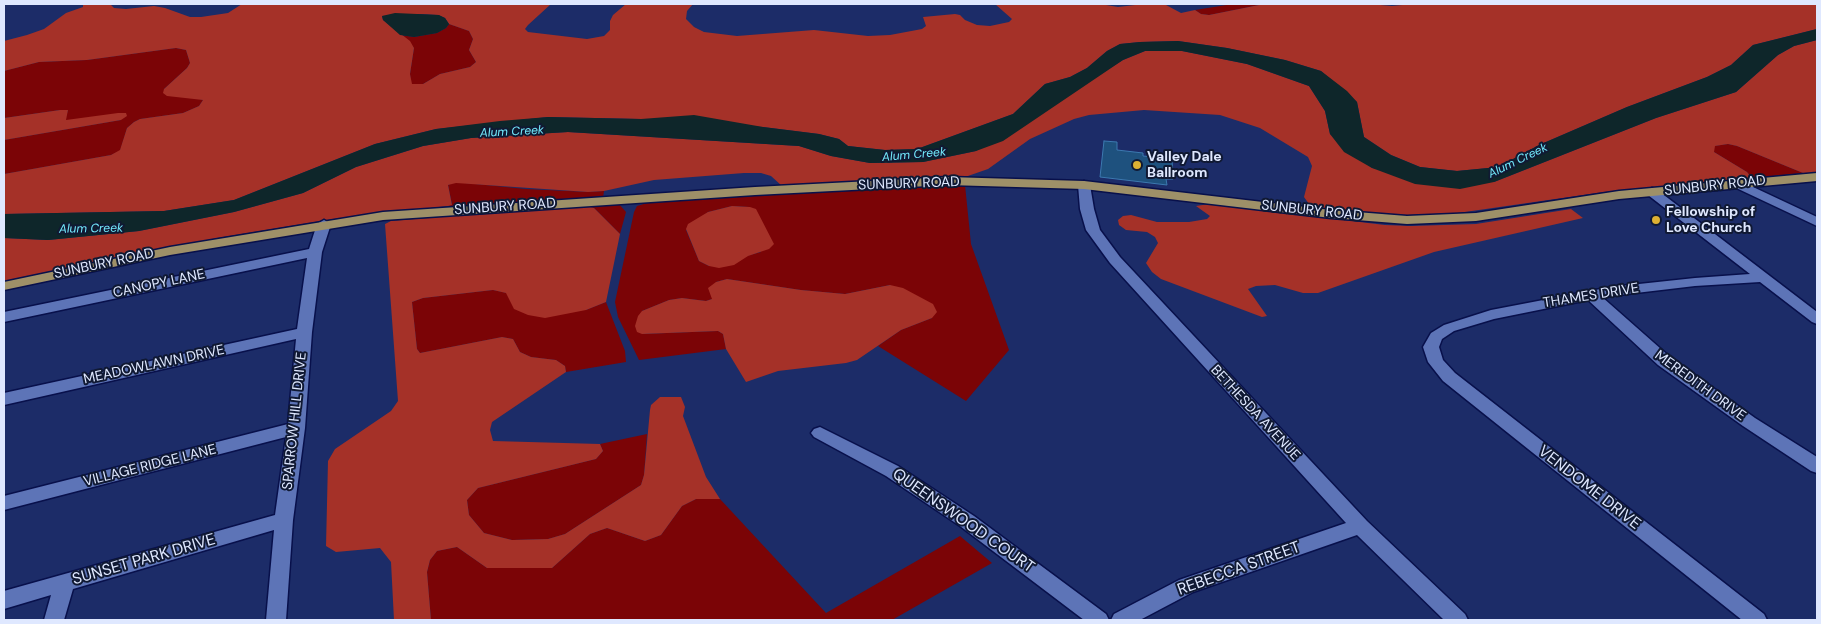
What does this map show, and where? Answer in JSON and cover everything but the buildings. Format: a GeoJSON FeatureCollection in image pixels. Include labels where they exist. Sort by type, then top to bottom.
{"type":"FeatureCollection","features":[{"type":"Feature","properties":{"kind":"main road","name":"SUNBURY ROAD"},"geometry":{"type":"LineString","coordinates":[[4,286],[134,258],[324,224],[383,216],[838,186],[948,181],[1084,185],[1331,214],[1407,220],[1476,217],[1619,195],[1817,177]]}},
{"type":"Feature","properties":{"kind":"street"},"geometry":{"type":"LineString","coordinates":[[1736,183],[1817,222]]}},
{"type":"Feature","properties":{"kind":"street","name":"BETHESDA AVENUE"},"geometry":{"type":"LineString","coordinates":[[1084,185],[1087,209],[1093,230],[1115,260],[1360,526],[1458,620]]}},
{"type":"Feature","properties":{"kind":"street"},"geometry":{"type":"LineString","coordinates":[[1652,192],[1817,319]]}},
{"type":"Feature","properties":{"kind":"street","name":"SPARROW HILL DRIVE"},"geometry":{"type":"LineString","coordinates":[[276,620],[284,520],[296,428],[304,332],[315,252],[324,224]]}},
{"type":"Feature","properties":{"kind":"street","name":"CANOPY LANE"},"geometry":{"type":"LineString","coordinates":[[4,317],[315,252]]}},
{"type":"Feature","properties":{"kind":"street","name":"THAMES DRIVE"},"geometry":{"type":"LineString","coordinates":[[1431,347],[1436,336],[1449,328],[1490,315],[1591,295],[1695,282],[1764,278]]}},
{"type":"Feature","properties":{"kind":"street","name":"MEREDITH DRIVE"},"geometry":{"type":"LineString","coordinates":[[1591,295],[1664,361],[1750,422],[1817,466]]}},
{"type":"Feature","properties":{"kind":"street","name":"MEADOWLAWN DRIVE"},"geometry":{"type":"LineString","coordinates":[[4,399],[304,332]]}},
{"type":"Feature","properties":{"kind":"street","name":"VENDOME DRIVE"},"geometry":{"type":"LineString","coordinates":[[1431,347],[1436,362],[1450,377],[1757,620]]}},
{"type":"Feature","properties":{"kind":"street","name":"VILLAGE RIDGE LANE"},"geometry":{"type":"LineString","coordinates":[[4,503],[296,428]]}},
{"type":"Feature","properties":{"kind":"street","name":"QUEENSWOOD COURT"},"geometry":{"type":"LineString","coordinates":[[820,433],[892,471],[967,521],[1099,620]]}},
{"type":"Feature","properties":{"kind":"street","name":"SUNSET PARK DRIVE"},"geometry":{"type":"LineString","coordinates":[[4,600],[284,520]]}},
{"type":"Feature","properties":{"kind":"street","name":"REBECCA STREET"},"geometry":{"type":"LineString","coordinates":[[1121,620],[1186,586],[1360,526]]}},
{"type":"Feature","properties":{"kind":"street"},"geometry":{"type":"LineString","coordinates":[[54,620],[64,583]]}},
{"type":"Feature","properties":{"kind":"shaded area"},"geometry":{"type":"Polygon","coordinates":[[[83,4],[110,4],[114,8],[126,9],[154,6],[190,17],[201,17],[228,13],[242,4],[551,4],[528,25],[525,29],[528,32],[587,39],[604,36],[610,30],[610,21],[613,15],[626,4],[693,4],[687,11],[686,19],[694,27],[704,32],[737,36],[814,30],[868,36],[890,35],[922,29],[926,26],[923,17],[955,14],[977,25],[990,26],[1009,22],[1012,19],[995,4],[1100,4],[1118,7],[1144,4],[1166,5],[1181,13],[1195,10],[1201,14],[1209,15],[1264,4],[1369,4],[1392,6],[1413,4],[1817,4],[1817,29],[1753,45],[1731,65],[1707,77],[1627,107],[1539,145],[1499,167],[1457,171],[1420,167],[1391,155],[1364,137],[1357,102],[1321,71],[1285,60],[1227,48],[1178,41],[1140,42],[1120,44],[1107,51],[1087,68],[1070,77],[1045,84],[1013,114],[917,149],[885,150],[848,146],[839,139],[819,134],[763,127],[641,119],[548,117],[436,129],[375,144],[234,200],[164,211],[4,214],[4,174],[111,155],[120,150],[127,128],[134,122],[140,119],[183,113],[199,106],[203,100],[167,96],[163,93],[164,89],[190,63],[186,50],[176,48],[87,60],[39,62],[4,71],[4,41],[44,29],[66,13],[83,7],[83,4]],[[438,15],[382,16],[383,20],[410,41],[414,48],[410,74],[412,84],[423,84],[440,74],[470,67],[476,62],[469,50],[473,39],[469,31],[449,24],[445,18],[438,15]]]}},
{"type":"Feature","properties":{"kind":"shaded area"},"geometry":{"type":"Polygon","coordinates":[[[1233,4],[1264,4],[1209,15],[1201,14],[1195,10],[1233,4]]]}},
{"type":"Feature","properties":{"kind":"shaded area"},"geometry":{"type":"Polygon","coordinates":[[[449,24],[469,31],[473,39],[469,50],[476,62],[470,67],[440,74],[423,84],[411,84],[410,74],[414,48],[400,35],[414,37],[437,33],[449,24]]]}},
{"type":"Feature","properties":{"kind":"shaded area"},"geometry":{"type":"Polygon","coordinates":[[[1817,40],[1817,173],[1803,173],[1728,144],[1715,146],[1714,152],[1747,172],[1752,178],[1604,192],[1458,213],[1371,214],[1317,208],[1309,204],[1304,197],[1312,166],[1308,157],[1260,128],[1220,115],[1144,110],[1089,115],[1074,119],[1030,139],[988,169],[965,177],[908,178],[782,186],[771,176],[761,173],[744,173],[654,180],[604,191],[588,192],[456,183],[448,185],[452,205],[448,206],[333,219],[217,238],[4,282],[4,238],[48,240],[139,231],[234,212],[303,193],[356,167],[423,146],[471,138],[568,132],[799,146],[831,156],[870,163],[923,162],[976,151],[1123,60],[1145,51],[1182,51],[1247,64],[1309,86],[1325,111],[1330,134],[1372,168],[1494,182],[1656,118],[1736,92],[1778,55],[1794,46],[1817,40]]]}},
{"type":"Feature","properties":{"kind":"shaded area"},"geometry":{"type":"Polygon","coordinates":[[[176,48],[186,50],[190,63],[164,89],[203,100],[199,106],[183,113],[140,119],[134,122],[127,128],[120,151],[111,155],[4,174],[4,140],[121,120],[65,120],[68,110],[4,118],[4,71],[39,62],[87,60],[176,48]]]}},
{"type":"Feature","properties":{"kind":"shaded area"},"geometry":{"type":"Polygon","coordinates":[[[68,110],[66,120],[118,113],[126,113],[127,116],[121,120],[4,140],[4,118],[68,110]]]}},
{"type":"Feature","properties":{"kind":"shaded area"},"geometry":{"type":"Polygon","coordinates":[[[1728,144],[1803,173],[1752,178],[1747,172],[1714,152],[1714,146],[1728,144]]]}},
{"type":"Feature","properties":{"kind":"shaded area"},"geometry":{"type":"Polygon","coordinates":[[[455,182],[526,189],[604,191],[603,198],[448,206],[452,204],[448,185],[455,182]]]}},
{"type":"Feature","properties":{"kind":"shaded area"},"geometry":{"type":"Polygon","coordinates":[[[922,185],[965,185],[971,244],[1009,350],[966,401],[878,346],[901,330],[932,318],[890,285],[845,294],[801,290],[727,279],[716,282],[712,299],[706,301],[682,298],[669,300],[642,311],[642,334],[718,331],[723,334],[726,349],[639,360],[618,317],[615,302],[634,212],[637,206],[647,203],[922,185]],[[732,206],[708,212],[686,230],[699,261],[709,266],[761,252],[749,207],[732,206]]]}},
{"type":"Feature","properties":{"kind":"shaded area"},"geometry":{"type":"Polygon","coordinates":[[[618,203],[626,212],[620,234],[594,208],[584,205],[618,203]]]}},
{"type":"Feature","properties":{"kind":"shaded area"},"geometry":{"type":"Polygon","coordinates":[[[1209,204],[1385,225],[1411,226],[1476,224],[1571,209],[1583,218],[1434,252],[1318,293],[1303,293],[1275,285],[1256,286],[1248,289],[1267,316],[1262,317],[1161,279],[1152,272],[1146,263],[1158,243],[1155,237],[1147,232],[1126,230],[1119,225],[1118,220],[1123,216],[1131,215],[1157,222],[1189,222],[1207,219],[1210,216],[1196,206],[1209,204]]]}},
{"type":"Feature","properties":{"kind":"shaded area"},"geometry":{"type":"Polygon","coordinates":[[[584,205],[594,208],[620,234],[606,302],[586,310],[545,318],[528,315],[514,309],[506,293],[493,290],[423,298],[412,302],[417,349],[420,353],[502,337],[513,339],[520,352],[531,357],[556,360],[565,366],[566,372],[492,422],[490,430],[493,441],[600,444],[603,451],[596,459],[478,488],[467,500],[469,515],[484,533],[512,540],[548,539],[565,534],[641,485],[644,475],[651,405],[660,397],[681,397],[685,407],[683,416],[706,477],[720,499],[696,499],[682,506],[661,535],[645,541],[607,528],[590,534],[552,568],[487,568],[457,547],[437,551],[430,560],[427,572],[431,620],[394,620],[391,562],[380,548],[336,552],[326,546],[328,461],[335,449],[391,411],[398,401],[385,224],[391,221],[584,205]]]}},
{"type":"Feature","properties":{"kind":"shaded area"},"geometry":{"type":"Polygon","coordinates":[[[732,206],[756,209],[774,244],[769,249],[748,256],[734,265],[719,268],[709,266],[699,261],[686,229],[688,224],[708,212],[732,206]]]}},
{"type":"Feature","properties":{"kind":"shaded area"},"geometry":{"type":"Polygon","coordinates":[[[727,279],[801,290],[845,294],[890,285],[903,288],[933,304],[937,312],[932,318],[901,330],[857,360],[778,371],[746,382],[726,349],[723,334],[718,331],[642,334],[637,332],[635,326],[638,316],[642,311],[669,300],[682,298],[706,301],[712,299],[708,288],[716,282],[727,279]]]}},
{"type":"Feature","properties":{"kind":"shaded area"},"geometry":{"type":"Polygon","coordinates":[[[493,290],[586,310],[606,302],[625,351],[626,362],[566,372],[565,366],[556,360],[531,357],[520,352],[513,339],[502,337],[420,353],[417,349],[412,302],[423,298],[493,290]]]}},
{"type":"Feature","properties":{"kind":"shaded area"},"geometry":{"type":"Polygon","coordinates":[[[647,434],[644,475],[641,485],[565,534],[548,539],[512,540],[484,533],[469,515],[467,500],[478,488],[596,459],[603,451],[600,444],[647,434]]]}},
{"type":"Feature","properties":{"kind":"shaded area"},"geometry":{"type":"Polygon","coordinates":[[[696,499],[720,499],[826,613],[960,536],[992,563],[892,620],[431,620],[427,572],[430,560],[437,551],[457,547],[487,568],[552,568],[590,534],[607,528],[645,541],[661,535],[682,506],[696,499]]]}},
{"type":"Feature","properties":{"kind":"water"},"geometry":{"type":"Polygon","coordinates":[[[395,13],[439,15],[445,18],[449,24],[437,33],[414,37],[400,35],[383,20],[382,16],[395,13]]]}},
{"type":"Feature","properties":{"kind":"water","name":"Alum Creek"},"geometry":{"type":"Polygon","coordinates":[[[1817,29],[1817,40],[1794,46],[1778,55],[1736,92],[1656,118],[1494,182],[1460,189],[1415,184],[1372,168],[1344,152],[1330,134],[1325,111],[1309,86],[1247,64],[1182,51],[1145,51],[1123,60],[1003,141],[976,151],[923,162],[870,163],[831,156],[799,146],[568,132],[471,138],[423,146],[356,167],[303,193],[234,212],[139,231],[48,240],[4,238],[4,214],[164,211],[234,200],[375,144],[436,129],[500,121],[548,117],[641,119],[694,115],[819,134],[839,139],[848,146],[885,150],[917,149],[1013,114],[1045,84],[1070,77],[1087,68],[1107,51],[1120,44],[1140,42],[1178,41],[1227,48],[1285,60],[1321,71],[1347,91],[1357,102],[1364,137],[1391,155],[1420,167],[1457,171],[1498,167],[1539,145],[1627,107],[1707,77],[1731,65],[1753,45],[1817,29]]]}},
{"type":"Feature","properties":{"kind":"place","name":"Valley Dale Ballroom"},"geometry":{"type":"Point","coordinates":[1137,165]}},
{"type":"Feature","properties":{"kind":"place","name":"Fellowship of Love Church"},"geometry":{"type":"Point","coordinates":[1656,220]}}]}
